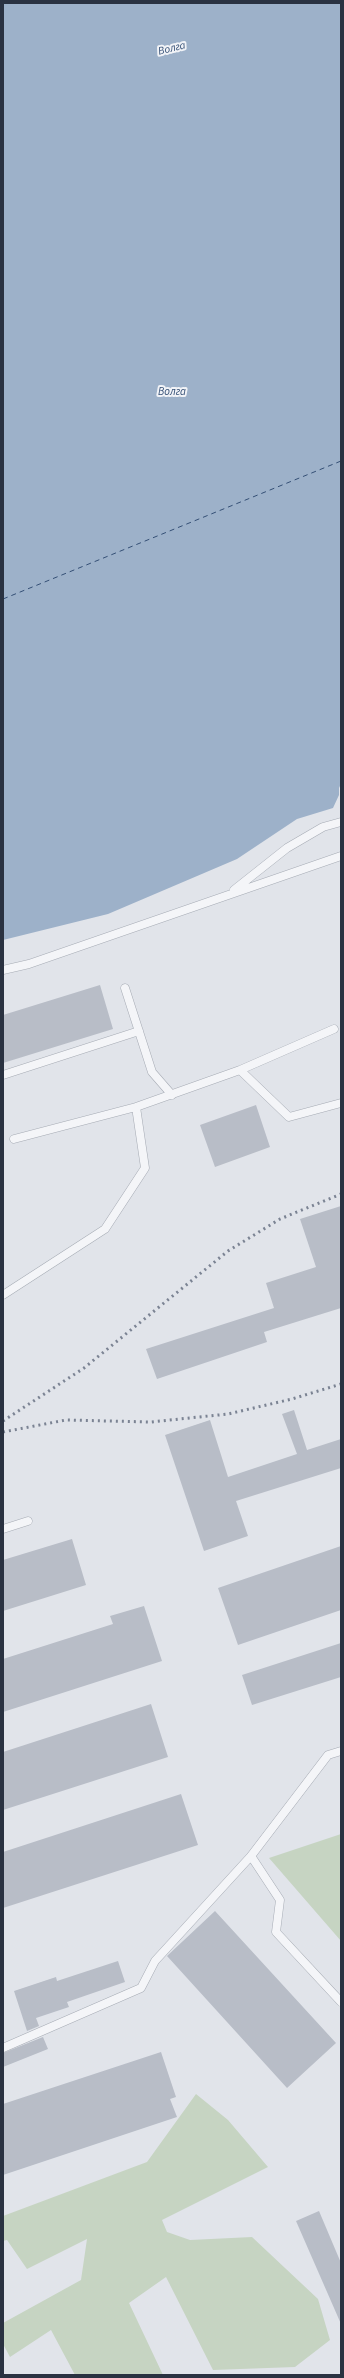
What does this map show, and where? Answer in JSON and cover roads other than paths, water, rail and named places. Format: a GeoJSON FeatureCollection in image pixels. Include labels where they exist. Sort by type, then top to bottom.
{"type":"FeatureCollection","features":[{"type":"Feature","properties":{"kind":"lane"},"geometry":{"type":"LineString","coordinates":[[229,895],[287,848],[323,827],[341,822]]}},
{"type":"Feature","properties":{"kind":"lane"},"geometry":{"type":"LineString","coordinates":[[3,970],[29,964],[341,856]]}},
{"type":"Feature","properties":{"kind":"lane"},"geometry":{"type":"LineString","coordinates":[[125,988],[152,1072],[172,1095]]}},
{"type":"Feature","properties":{"kind":"lane"},"geometry":{"type":"LineString","coordinates":[[14,1139],[136,1107],[172,1095],[240,1070],[334,1029]]}},
{"type":"Feature","properties":{"kind":"lane"},"geometry":{"type":"LineString","coordinates":[[3,1075],[139,1031]]}},
{"type":"Feature","properties":{"kind":"lane"},"geometry":{"type":"LineString","coordinates":[[240,1070],[289,1117],[341,1103]]}},
{"type":"Feature","properties":{"kind":"lane"},"geometry":{"type":"LineString","coordinates":[[3,1295],[105,1229],[145,1168],[136,1107]]}},
{"type":"Feature","properties":{"kind":"lane"},"geometry":{"type":"LineString","coordinates":[[3,1529],[28,1520]]}},
{"type":"Feature","properties":{"kind":"lane"},"geometry":{"type":"LineString","coordinates":[[3,2048],[141,1988],[155,1961],[251,1856],[328,1755],[341,1751]]}},
{"type":"Feature","properties":{"kind":"lane"},"geometry":{"type":"LineString","coordinates":[[251,1856],[280,1900],[276,1932],[341,2002]]}},
{"type":"Feature","properties":{"kind":"water","name":"Волга"},"geometry":{"type":"Polygon","coordinates":[[[3,3],[341,3],[341,784],[339,788],[339,795],[333,808],[297,819],[237,859],[108,914],[3,940],[3,3]]]}},
{"type":"Feature","properties":{"kind":"railway"},"geometry":{"type":"LineString","coordinates":[[3,1421],[84,1368],[228,1251],[280,1219],[341,1194]]}},
{"type":"Feature","properties":{"kind":"railway"},"geometry":{"type":"LineString","coordinates":[[3,1432],[66,1420],[151,1422],[228,1414],[292,1399],[341,1384]]}}]}
